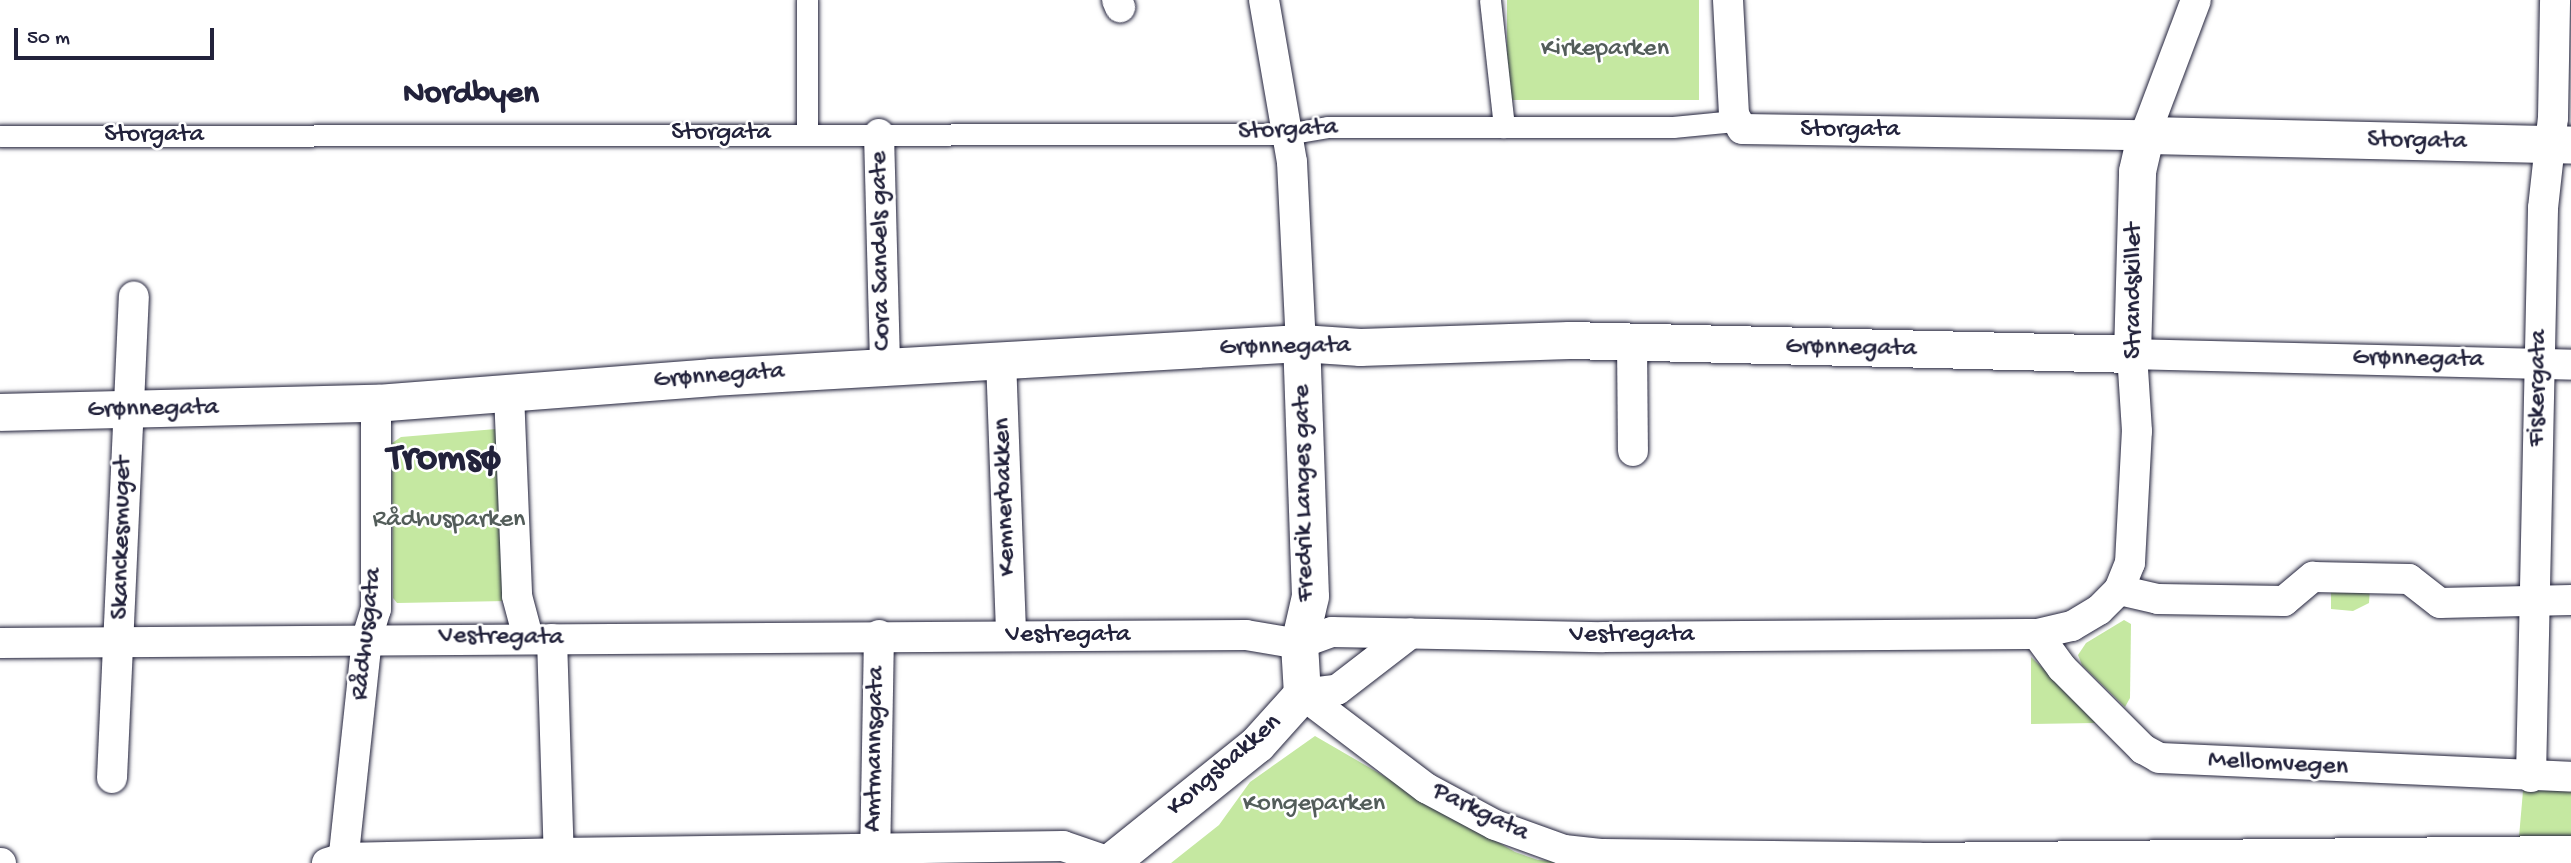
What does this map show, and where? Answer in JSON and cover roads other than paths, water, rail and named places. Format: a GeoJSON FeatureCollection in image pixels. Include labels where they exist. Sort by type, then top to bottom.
{"type":"FeatureCollection","features":[{"type":"Feature","properties":{"kind":"street"},"geometry":{"type":"LineString","coordinates":[[807,0],[807,134]]}},
{"type":"Feature","properties":{"kind":"street","name":"Fredrik Langes gate"},"geometry":{"type":"LineString","coordinates":[[1265,0],[1294,187],[1310,596],[1299,644],[1302,694]]}},
{"type":"Feature","properties":{"kind":"street"},"geometry":{"type":"LineString","coordinates":[[1490,0],[1504,127]]}},
{"type":"Feature","properties":{"kind":"street"},"geometry":{"type":"LineString","coordinates":[[1728,0],[1735,121]]}},
{"type":"Feature","properties":{"kind":"street","name":"Strandskillet"},"geometry":{"type":"LineString","coordinates":[[2119,590],[2130,563],[2135,530],[2137,396],[2133,354],[2137,171],[2145,135],[2196,0]]}},
{"type":"Feature","properties":{"kind":"street","name":"Fiskergata"},"geometry":{"type":"LineString","coordinates":[[2530,777],[2543,208],[2560,144],[2555,0]]}},
{"type":"Feature","properties":{"kind":"street","name":"Storgata"},"geometry":{"type":"LineString","coordinates":[[0,136],[1287,134],[1328,127],[1673,127],[1735,121],[1742,129],[1754,131],[2145,135],[2560,144]]}},
{"type":"Feature","properties":{"kind":"street","name":"Cora Sandels gate"},"geometry":{"type":"LineString","coordinates":[[879,134],[885,367]]}},
{"type":"Feature","properties":{"kind":"street","name":"Skanckesmuget"},"geometry":{"type":"LineString","coordinates":[[112,778],[121,645],[126,411],[134,297]]}},
{"type":"Feature","properties":{"kind":"street","name":"Grønnegata"},"geometry":{"type":"LineString","coordinates":[[0,412],[376,403],[1002,359],[1301,343],[1339,347],[1527,341],[1632,342],[2571,365]]}},
{"type":"Feature","properties":{"kind":"street"},"geometry":{"type":"LineString","coordinates":[[1632,342],[1633,451]]}},
{"type":"Feature","properties":{"kind":"street","name":"Kemnerbakken"},"geometry":{"type":"LineString","coordinates":[[1002,359],[1011,636]]}},
{"type":"Feature","properties":{"kind":"street"},"geometry":{"type":"LineString","coordinates":[[509,393],[516,590],[540,638],[559,858]]}},
{"type":"Feature","properties":{"kind":"street","name":"Rådhusgata"},"geometry":{"type":"LineString","coordinates":[[338,861],[367,638],[376,609],[376,403]]}},
{"type":"Feature","properties":{"kind":"street"},"geometry":{"type":"LineString","coordinates":[[2119,590],[2158,599],[2284,601],[2313,578],[2409,579],[2440,603],[2508,605],[2535,598],[2571,600]]}},
{"type":"Feature","properties":{"kind":"street","name":"Vestregata"},"geometry":{"type":"LineString","coordinates":[[0,643],[121,645],[367,638],[1246,635],[1299,644],[1332,632],[2037,634],[2072,626],[2119,590]]}},
{"type":"Feature","properties":{"kind":"street","name":"Kongsbakken"},"geometry":{"type":"LineString","coordinates":[[1110,863],[1257,744],[1302,694],[1337,690],[1411,633]]}},
{"type":"Feature","properties":{"kind":"street","name":"Mellomvegen"},"geometry":{"type":"LineString","coordinates":[[2037,634],[2063,668],[2143,749],[2159,758],[2571,777]]}},
{"type":"Feature","properties":{"kind":"street","name":"Amtmannsgata"},"geometry":{"type":"LineString","coordinates":[[875,855],[879,635]]}},
{"type":"Feature","properties":{"kind":"street","name":"Parkgata"},"geometry":{"type":"LineString","coordinates":[[1302,694],[1415,781],[1467,811],[1564,850],[1620,859],[2023,858],[2420,849],[2571,851]]}},
{"type":"Feature","properties":{"kind":"street"},"geometry":{"type":"LineString","coordinates":[[338,861],[875,855],[1063,846],[1110,863]]}},
{"type":"Feature","properties":{"kind":"district","name":"Nordbyen"},"geometry":{"type":"Point","coordinates":[471,96]}},
{"type":"Feature","properties":{"kind":"district","name":"Tromsø"},"geometry":{"type":"Point","coordinates":[444,460]}},
{"type":"Feature","properties":{"kind":"park label","name":"Kirkeparken"},"geometry":{"type":"Point","coordinates":[1605,50]}},
{"type":"Feature","properties":{"kind":"park label","name":"Rådhusparken"},"geometry":{"type":"Point","coordinates":[449,521]}},
{"type":"Feature","properties":{"kind":"park label","name":"Kongeparken"},"geometry":{"type":"Point","coordinates":[1314,805]}}]}
